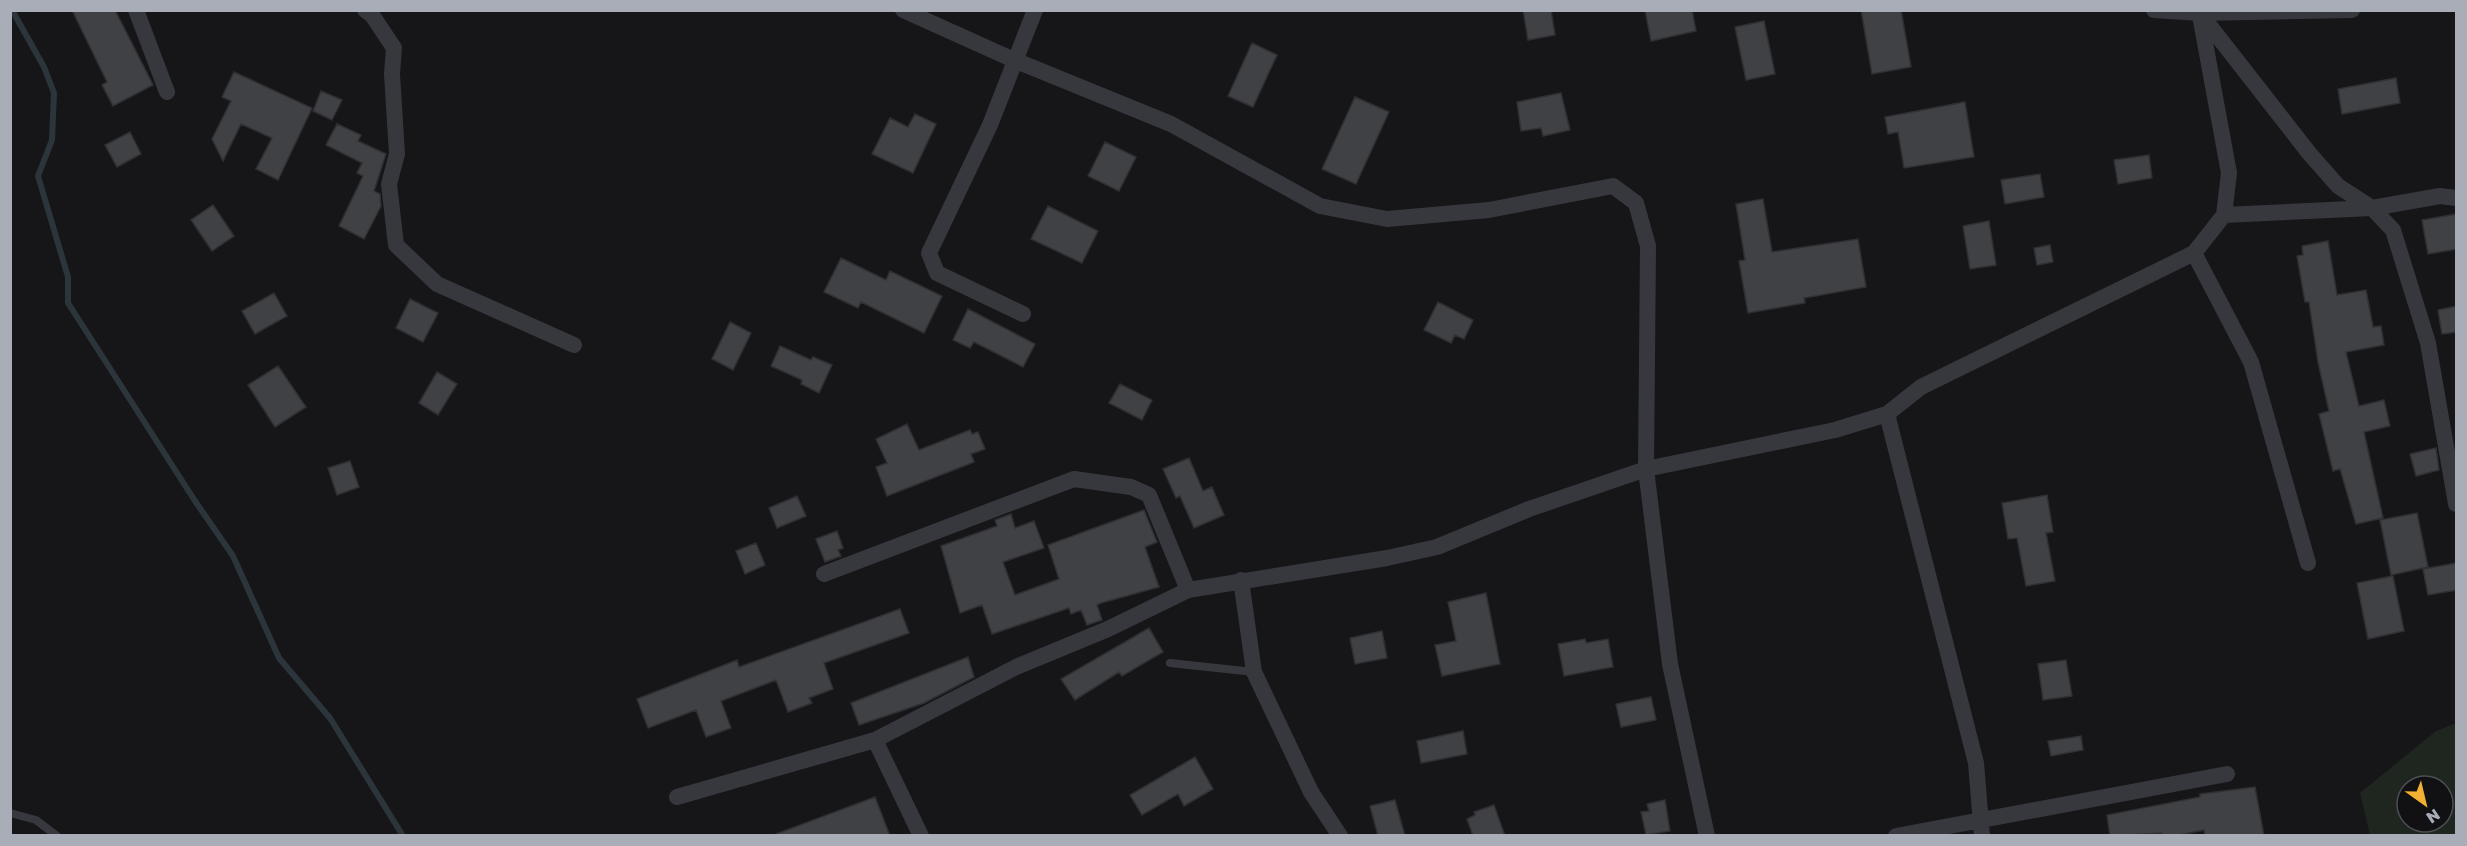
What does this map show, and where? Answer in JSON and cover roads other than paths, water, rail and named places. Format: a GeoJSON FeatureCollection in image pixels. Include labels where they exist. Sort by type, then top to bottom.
{"type":"FeatureCollection","features":[{"type":"Feature","properties":{"kind":"street"},"geometry":{"type":"LineString","coordinates":[[136,10],[167,92]]}},
{"type":"Feature","properties":{"kind":"street"},"geometry":{"type":"LineString","coordinates":[[365,10],[372,15],[394,48],[397,154],[389,184],[396,245],[437,284],[574,345]]}},
{"type":"Feature","properties":{"kind":"street"},"geometry":{"type":"LineString","coordinates":[[903,10],[1014,60],[1171,124],[1320,206],[1387,219],[1489,210],[1613,186],[1636,203],[1648,246],[1646,469],[1670,664],[1707,836]]}},
{"type":"Feature","properties":{"kind":"street"},"geometry":{"type":"LineString","coordinates":[[1023,314],[937,273],[929,254],[990,125],[1035,10]]}},
{"type":"Feature","properties":{"kind":"street"},"geometry":{"type":"LineString","coordinates":[[2154,10],[2199,12],[2352,10]]}},
{"type":"Feature","properties":{"kind":"street"},"geometry":{"type":"LineString","coordinates":[[2199,12],[2330,178],[2338,186],[2372,208],[2393,230],[2428,343],[2457,504]]}},
{"type":"Feature","properties":{"kind":"street"},"geometry":{"type":"LineString","coordinates":[[677,797],[875,740],[1016,667],[1108,629],[1188,590],[1387,558],[1437,547],[1529,509],[1646,469],[1835,430],[1887,414],[1921,387],[2194,253],[2224,215],[2229,173],[2199,12]]}},
{"type":"Feature","properties":{"kind":"street"},"geometry":{"type":"LineString","coordinates":[[2224,215],[2372,208],[2440,196],[2457,198]]}},
{"type":"Feature","properties":{"kind":"street"},"geometry":{"type":"LineString","coordinates":[[2194,253],[2251,362],[2308,563]]}},
{"type":"Feature","properties":{"kind":"street"},"geometry":{"type":"LineString","coordinates":[[1887,414],[1976,763],[1981,829]]}},
{"type":"Feature","properties":{"kind":"street"},"geometry":{"type":"LineString","coordinates":[[824,574],[1074,479],[1131,487],[1149,495],[1188,590]]}},
{"type":"Feature","properties":{"kind":"street"},"geometry":{"type":"LineString","coordinates":[[1241,580],[1254,672],[1311,792],[1340,836]]}},
{"type":"Feature","properties":{"kind":"street"},"geometry":{"type":"LineString","coordinates":[[875,740],[921,836]]}},
{"type":"Feature","properties":{"kind":"street"},"geometry":{"type":"LineString","coordinates":[[1896,836],[1981,829],[2227,774]]}},
{"type":"Feature","properties":{"kind":"lane"},"geometry":{"type":"LineString","coordinates":[[1170,663],[1254,672]]}},
{"type":"Feature","properties":{"kind":"lane"},"geometry":{"type":"LineString","coordinates":[[10,813],[36,820],[57,836]]}},
{"type":"Feature","properties":{"kind":"waterway"},"geometry":{"type":"LineString","coordinates":[[12,10],[44,67],[54,93],[52,140],[38,176],[68,277],[68,303],[233,556],[279,658],[330,718],[403,836]]}}]}
